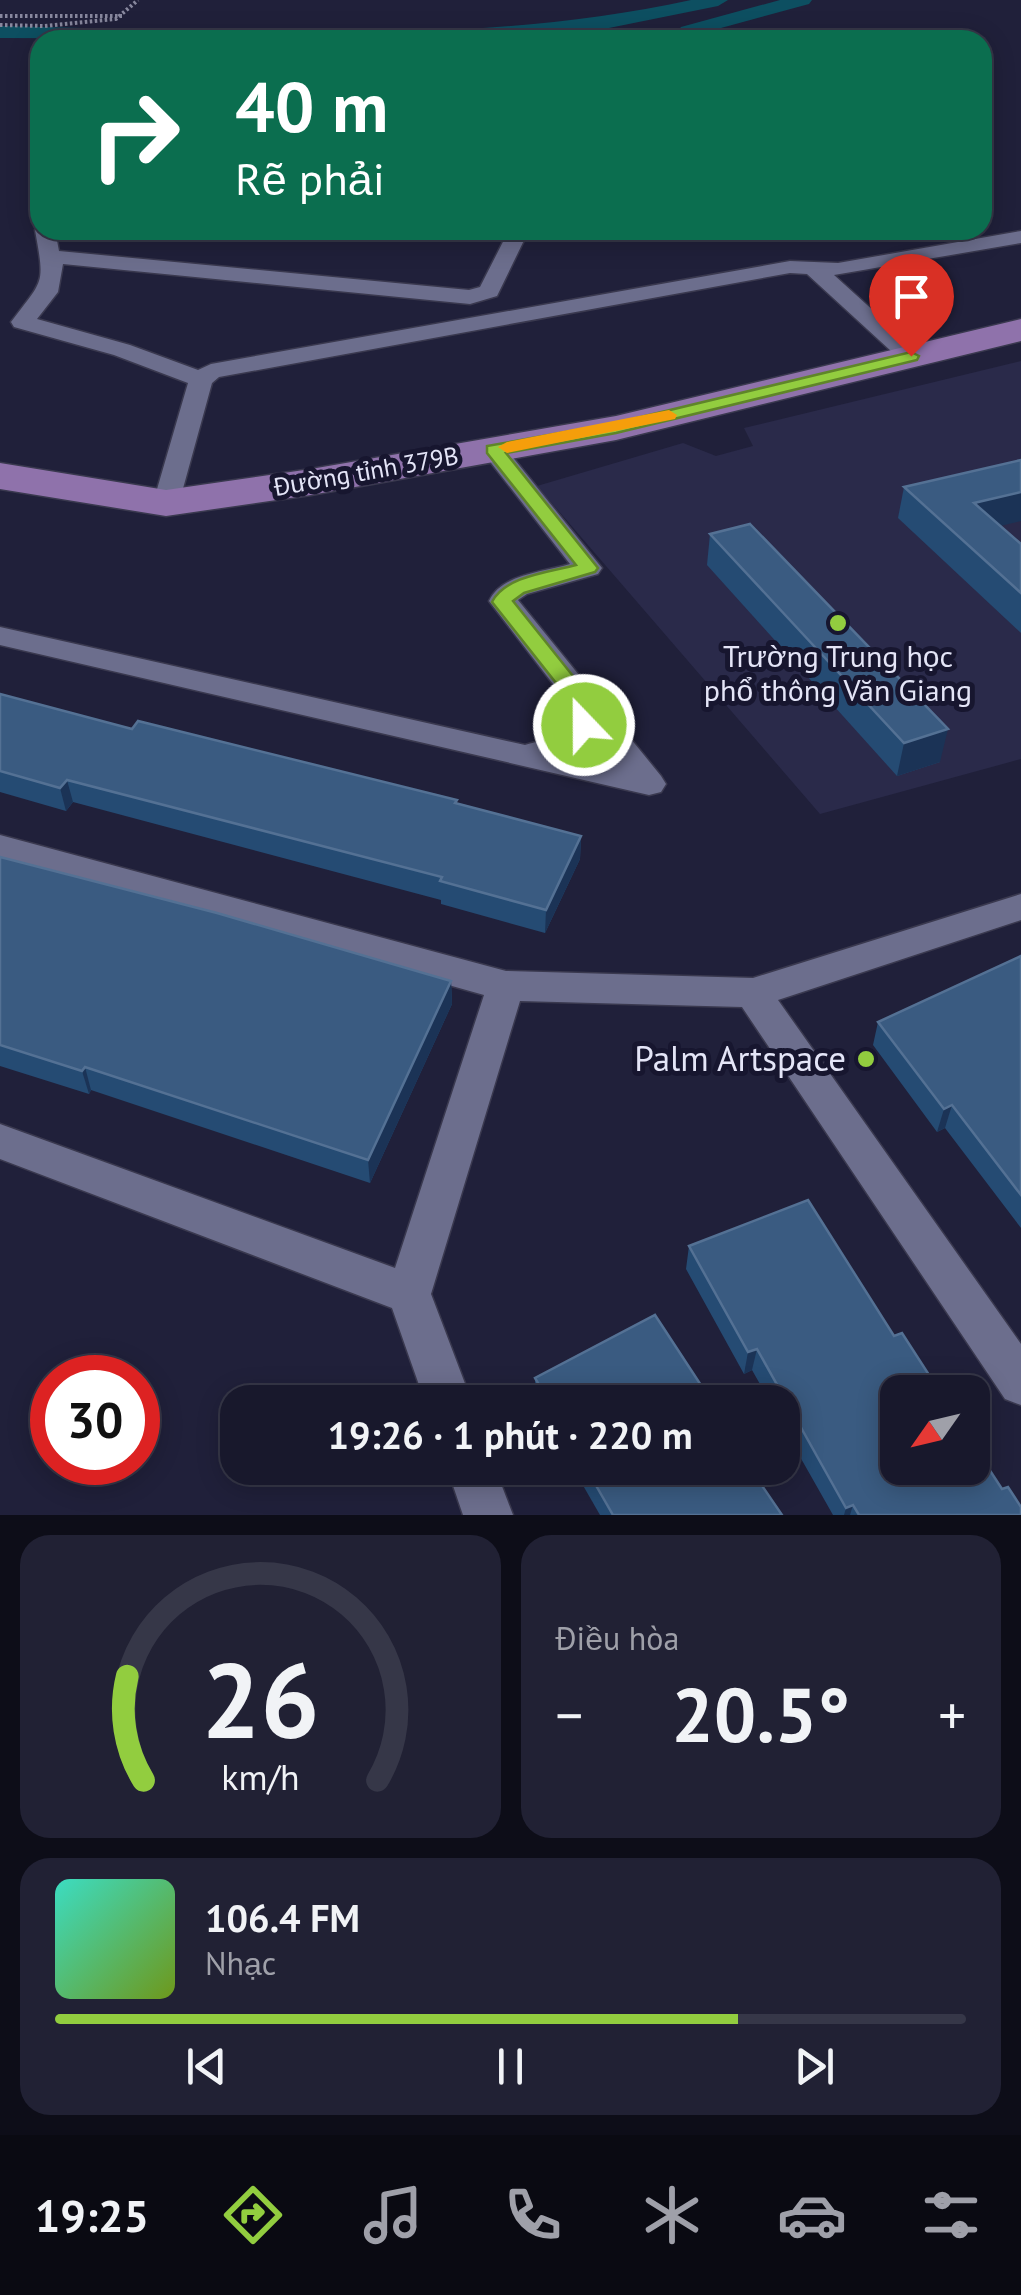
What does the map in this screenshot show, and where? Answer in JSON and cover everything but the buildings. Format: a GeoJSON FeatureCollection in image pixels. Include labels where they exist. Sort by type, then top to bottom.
{"type":"FeatureCollection","features":[{"type":"Feature","properties":{"kind":"main road","name":"Đường tỉnh 379B"},"geometry":{"type":"LineString","coordinates":[[0,476],[166,503],[616,428],[1021,330]]}},
{"type":"Feature","properties":{"kind":"street"},"geometry":{"type":"LineString","coordinates":[[166,503],[201,380],[211,371],[790,267],[838,269],[1021,236]]}},
{"type":"Feature","properties":{"kind":"street"},"geometry":{"type":"LineString","coordinates":[[0,332],[22,322],[50,291],[55,269],[47,240]]}},
{"type":"Feature","properties":{"kind":"street"},"geometry":{"type":"LineString","coordinates":[[484,294],[514,240]]}},
{"type":"Feature","properties":{"kind":"street"},"geometry":{"type":"LineString","coordinates":[[50,256],[448,295],[484,294]]}},
{"type":"Feature","properties":{"kind":"street"},"geometry":{"type":"LineString","coordinates":[[814,269],[911,356]]}},
{"type":"Feature","properties":{"kind":"street"},"geometry":{"type":"LineString","coordinates":[[484,294],[502,319]]}},
{"type":"Feature","properties":{"kind":"street"},"geometry":{"type":"LineString","coordinates":[[22,322],[122,350],[201,380]]}},
{"type":"Feature","properties":{"kind":"street"},"geometry":{"type":"LineString","coordinates":[[0,636],[648,784],[502,602],[506,594],[517,588],[588,568],[494,450]]}},
{"type":"Feature","properties":{"kind":"street"},"geometry":{"type":"LineString","coordinates":[[522,756],[547,751],[574,737],[584,725],[586,706]]}},
{"type":"Feature","properties":{"kind":"street"},"geometry":{"type":"LineString","coordinates":[[0,846],[506,986],[753,993],[1021,907]]}},
{"type":"Feature","properties":{"kind":"street"},"geometry":{"type":"LineString","coordinates":[[442,1385],[409,1294],[506,986]]}},
{"type":"Feature","properties":{"kind":"street"},"geometry":{"type":"LineString","coordinates":[[753,993],[1021,1383]]}},
{"type":"Feature","properties":{"kind":"street"},"geometry":{"type":"LineString","coordinates":[[0,1141],[409,1294]]}},
{"type":"Feature","properties":{"kind":"street"},"geometry":{"type":"LineString","coordinates":[[477,1485],[488,1515]]}},
{"type":"Feature","properties":{"kind":"path"},"geometry":{"type":"LineString","coordinates":[[0,25],[44,26],[124,16],[138,0]]}},
{"type":"Feature","properties":{"kind":"path"},"geometry":{"type":"LineString","coordinates":[[0,16],[124,16]]}},
{"type":"Feature","properties":{"kind":"shaded area","name":"Trường Trung học phổ thông Văn Giang"},"geometry":{"type":"Polygon","coordinates":[[[1021,361],[1021,759],[820,814],[537,486],[683,443],[716,456],[753,446],[744,428],[1021,361]]]}},
{"type":"Feature","properties":{"kind":"waterway"},"geometry":{"type":"LineString","coordinates":[[544,30],[599,24],[718,0]]}},
{"type":"Feature","properties":{"kind":"waterway"},"geometry":{"type":"LineString","coordinates":[[692,30],[802,0]]}},
{"type":"Feature","properties":{"kind":"waterway"},"geometry":{"type":"LineString","coordinates":[[0,32],[30,33]]}},
{"type":"Feature","properties":{"kind":"slow traffic"},"geometry":{"type":"LineString","coordinates":[[507,447],[669,415]]}},
{"type":"Feature","properties":{"kind":"place","name":"Trường Trung học phổ thông Văn Giang"},"geometry":{"type":"Point","coordinates":[838,623]}},
{"type":"Feature","properties":{"kind":"place","name":"Palm Artspace"},"geometry":{"type":"Point","coordinates":[866,1059]}},
{"type":"Feature","properties":{"kind":"route"},"geometry":{"type":"LineString","coordinates":[[584,725],[586,706],[502,602],[506,594],[517,588],[588,568],[494,450],[616,428],[911,356]]}}]}
